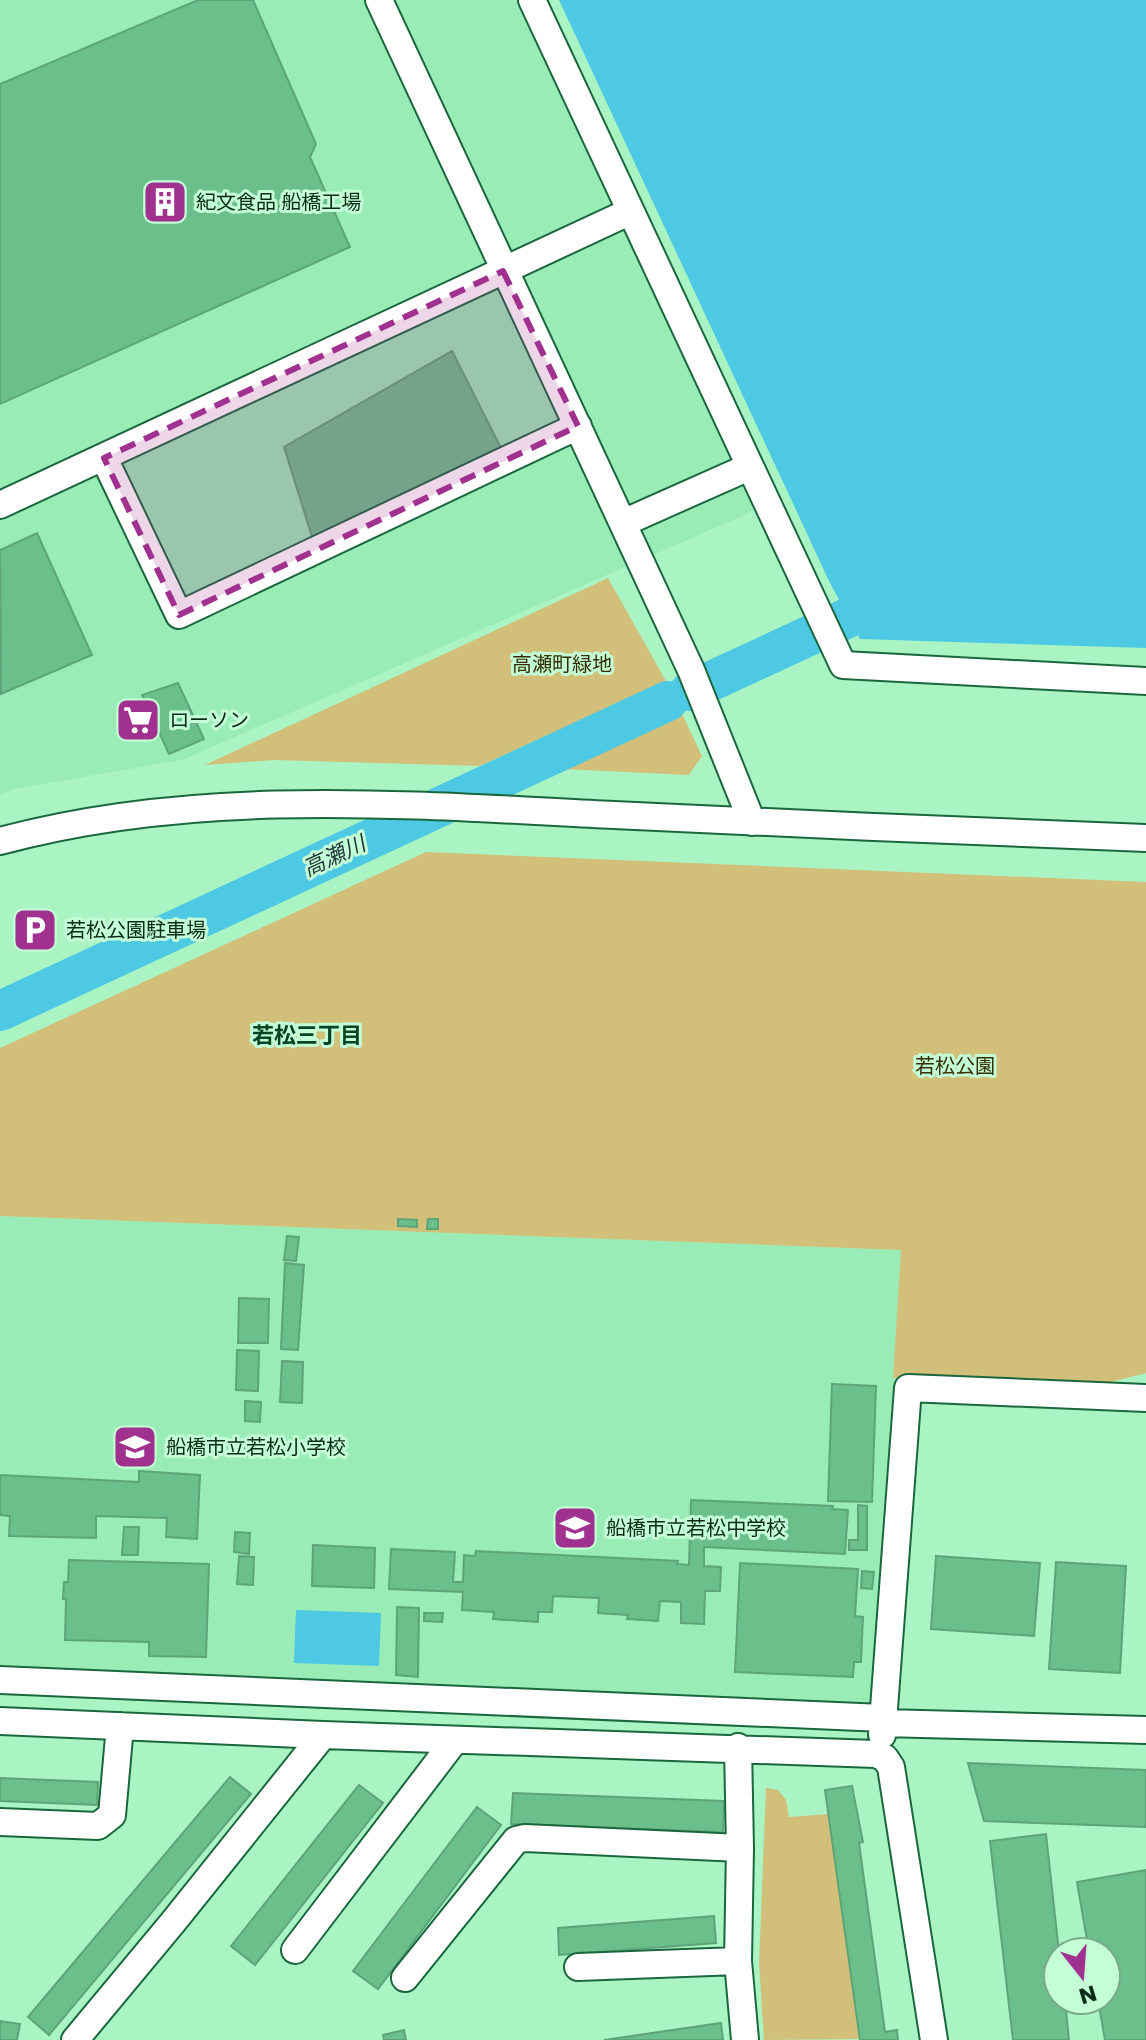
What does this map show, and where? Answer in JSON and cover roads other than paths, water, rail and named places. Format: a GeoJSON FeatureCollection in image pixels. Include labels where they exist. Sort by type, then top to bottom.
{"type":"FeatureCollection","features":[{"type":"Feature","properties":{"kind":"street"},"geometry":{"type":"LineString","coordinates":[[379,0],[691,670],[752,822]]}},
{"type":"Feature","properties":{"kind":"street"},"geometry":{"type":"LineString","coordinates":[[532,0],[843,665],[1146,681]]}},
{"type":"Feature","properties":{"kind":"street"},"geometry":{"type":"LineString","coordinates":[[0,505],[629,212]]}},
{"type":"Feature","properties":{"kind":"street"},"geometry":{"type":"LineString","coordinates":[[104,458],[179,615],[578,426]]}},
{"type":"Feature","properties":{"kind":"street"},"geometry":{"type":"LineString","coordinates":[[623,523],[749,467]]}},
{"type":"Feature","properties":{"kind":"street"},"geometry":{"type":"LineString","coordinates":[[0,841],[44,829],[175,811],[286,804],[480,808],[1146,838]]}},
{"type":"Feature","properties":{"kind":"street"},"geometry":{"type":"LineString","coordinates":[[934,2040],[891,1767],[885,1758],[882,1742],[908,1388],[1146,1398]]}},
{"type":"Feature","properties":{"kind":"street"},"geometry":{"type":"LineString","coordinates":[[0,1680],[1146,1730]]}},
{"type":"Feature","properties":{"kind":"street"},"geometry":{"type":"LineString","coordinates":[[0,1721],[455,1740],[866,1752],[885,1758]]}},
{"type":"Feature","properties":{"kind":"street"},"geometry":{"type":"LineString","coordinates":[[0,1822],[98,1826],[112,1815],[120,1726]]}},
{"type":"Feature","properties":{"kind":"street"},"geometry":{"type":"LineString","coordinates":[[75,2040],[323,1735]]}},
{"type":"Feature","properties":{"kind":"street"},"geometry":{"type":"LineString","coordinates":[[295,1950],[455,1740]]}},
{"type":"Feature","properties":{"kind":"street"},"geometry":{"type":"LineString","coordinates":[[963,1740],[1146,1745]]}},
{"type":"Feature","properties":{"kind":"street"},"geometry":{"type":"LineString","coordinates":[[738,1747],[738,1961],[745,2040]]}},
{"type":"Feature","properties":{"kind":"street"},"geometry":{"type":"LineString","coordinates":[[405,1978],[516,1840],[740,1848]]}},
{"type":"Feature","properties":{"kind":"street"},"geometry":{"type":"LineString","coordinates":[[578,1967],[738,1961]]}},
{"type":"Feature","properties":{"kind":"water"},"geometry":{"type":"Polygon","coordinates":[[[559,0],[1146,0],[1146,648],[860,639],[829,581],[559,0]]]}},
{"type":"Feature","properties":{"kind":"water"},"geometry":{"type":"Polygon","coordinates":[[[296,1610],[381,1613],[379,1666],[294,1663],[296,1610]]]}},
{"type":"Feature","properties":{"kind":"waterway","name":"高瀬川"},"geometry":{"type":"LineString","coordinates":[[690,691],[893,597]]}},
{"type":"Feature","properties":{"kind":"waterway","name":"高瀬川"},"geometry":{"type":"LineString","coordinates":[[0,1011],[668,701]]}},
{"type":"Feature","properties":{"kind":"place","name":"紀文食品 船橋工場"},"geometry":{"type":"Point","coordinates":[165,202]}},
{"type":"Feature","properties":{"kind":"place","name":"ローソン"},"geometry":{"type":"Point","coordinates":[138,720]}},
{"type":"Feature","properties":{"kind":"place","name":"若松公園駐車場"},"geometry":{"type":"Point","coordinates":[35,930]}},
{"type":"Feature","properties":{"kind":"place","name":"船橋市立若松小学校"},"geometry":{"type":"Point","coordinates":[135,1447]}},
{"type":"Feature","properties":{"kind":"place","name":"船橋市立若松中学校"},"geometry":{"type":"Point","coordinates":[575,1528]}},
{"type":"Feature","properties":{"kind":"district","name":"若松三丁目"},"geometry":{"type":"Point","coordinates":[307,1035]}},
{"type":"Feature","properties":{"kind":"park label","name":"高瀬町緑地"},"geometry":{"type":"Point","coordinates":[562,664]}},
{"type":"Feature","properties":{"kind":"park label","name":"若松公園"},"geometry":{"type":"Point","coordinates":[955,1066]}}]}
